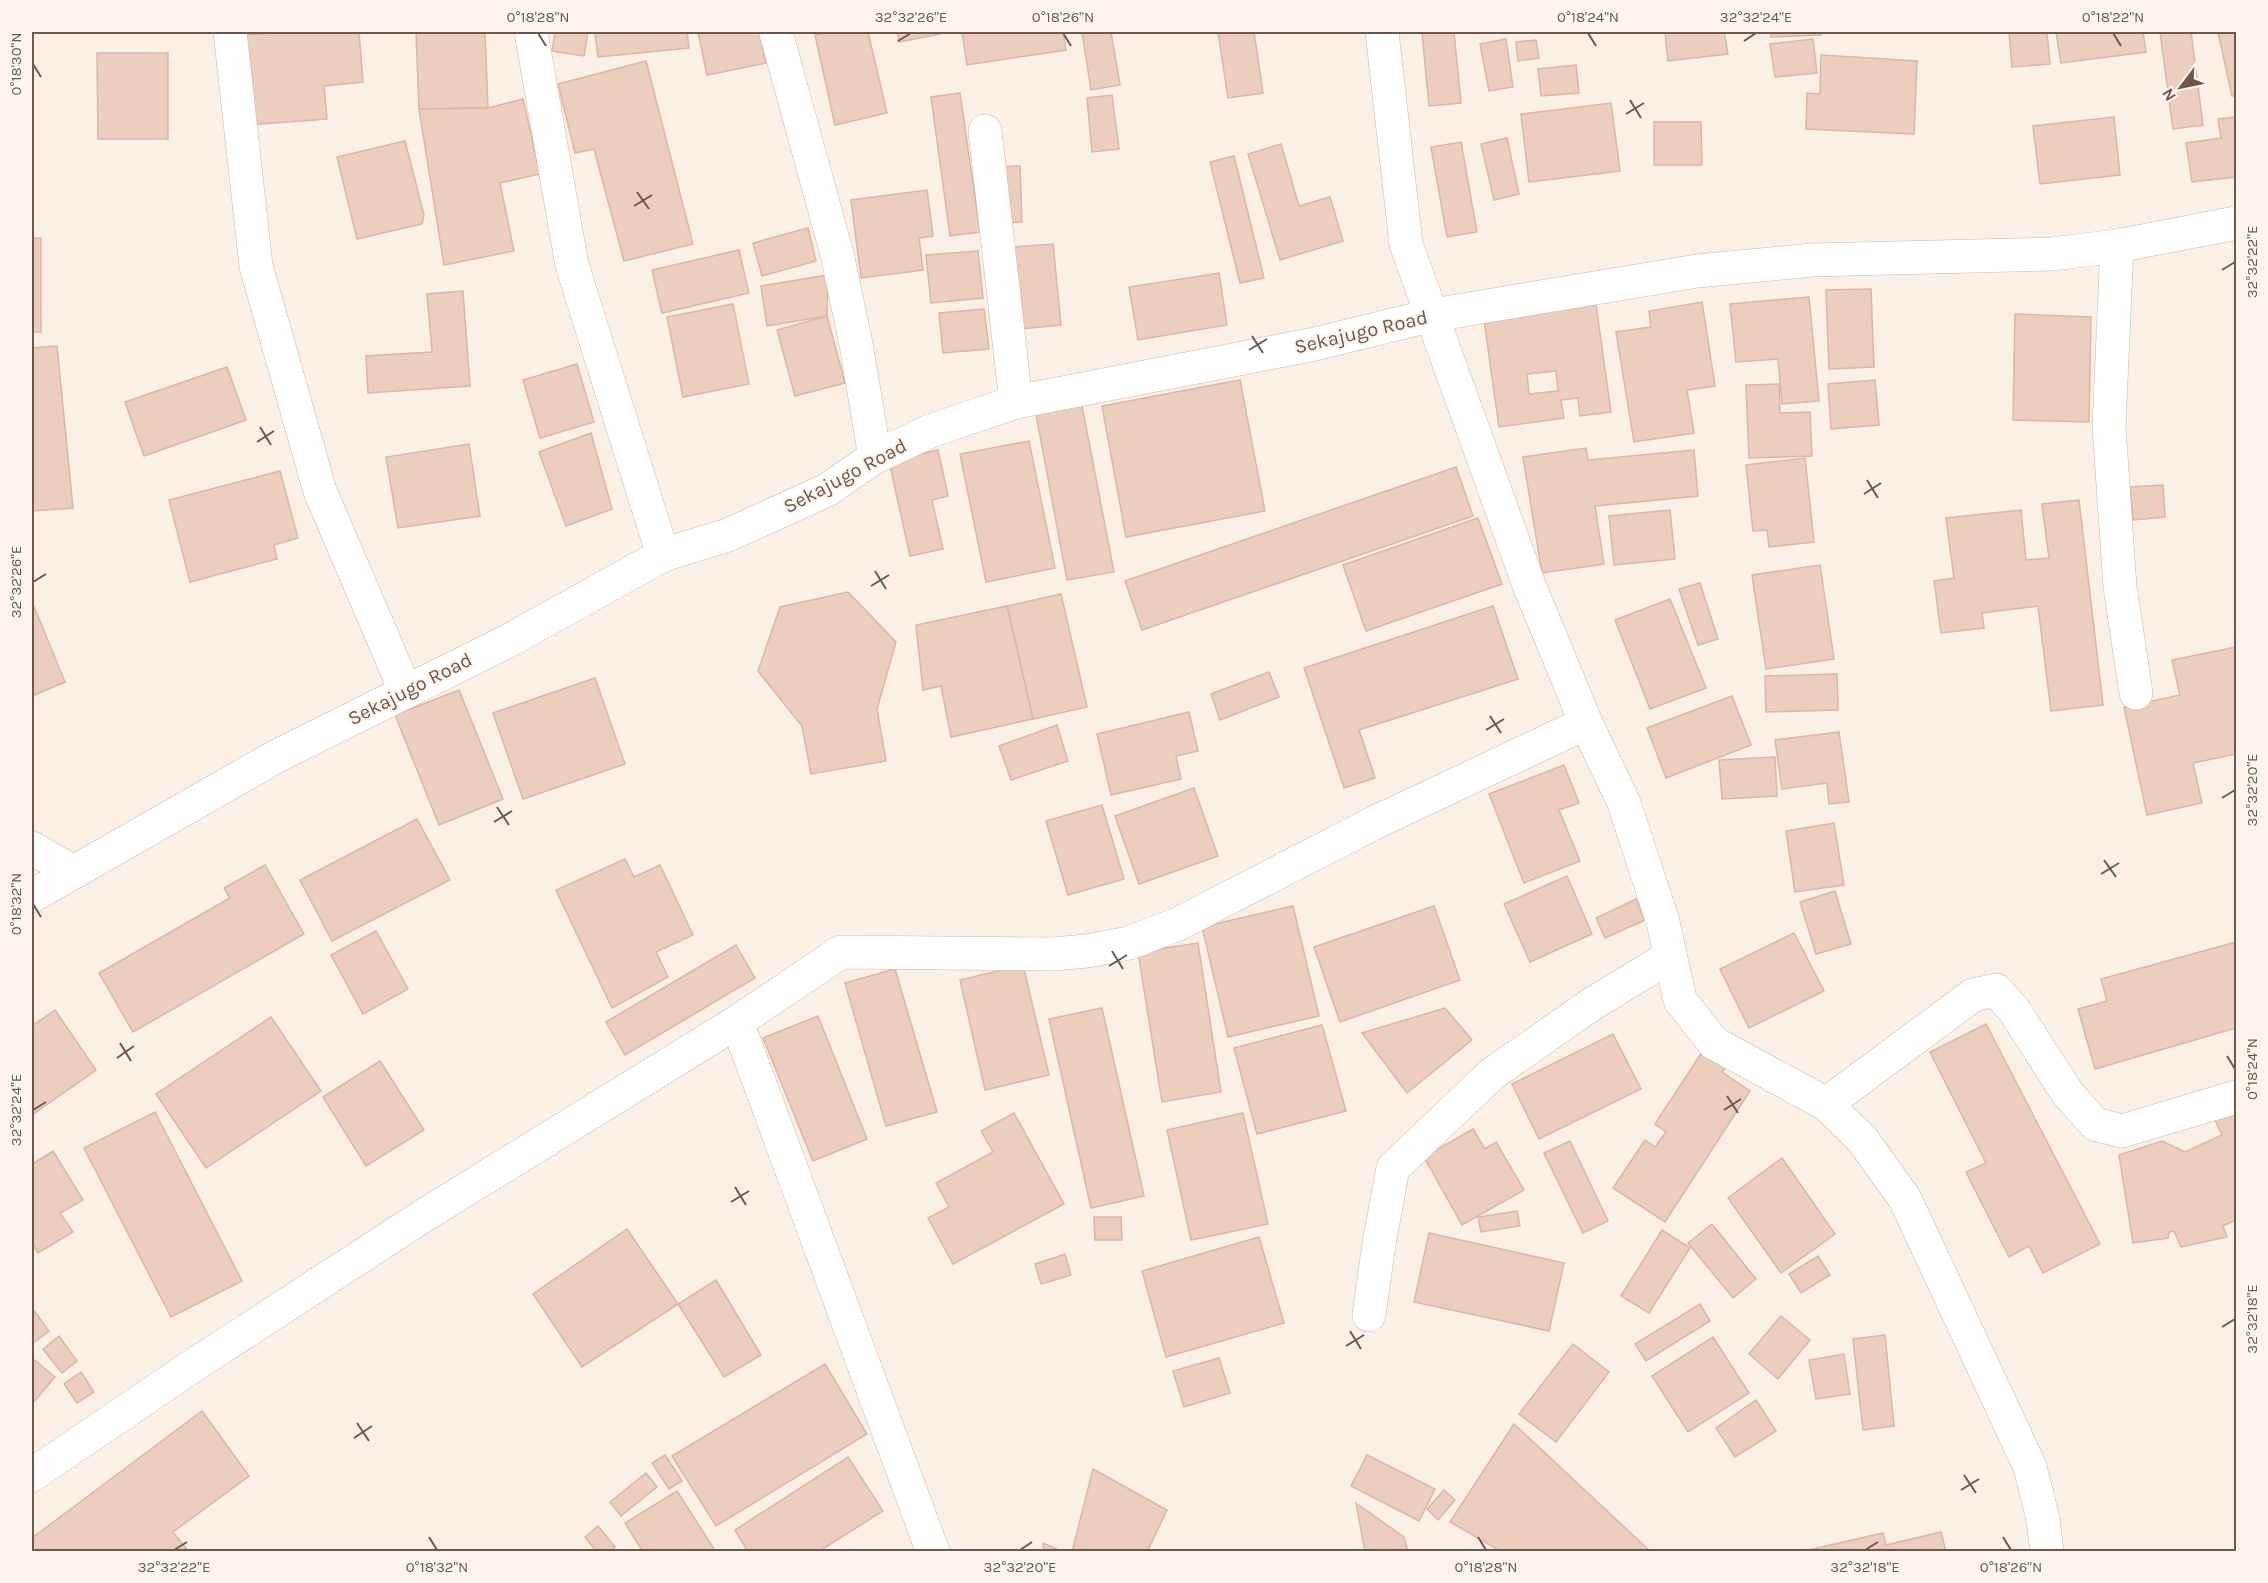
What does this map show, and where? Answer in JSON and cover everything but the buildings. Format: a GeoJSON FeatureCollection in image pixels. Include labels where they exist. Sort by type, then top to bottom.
{"type":"FeatureCollection","features":[{"type":"Feature","properties":{"kind":"street"},"geometry":{"type":"LineString","coordinates":[[230,32],[256,266],[320,491],[406,692]]}},
{"type":"Feature","properties":{"kind":"street"},"geometry":{"type":"LineString","coordinates":[[531,32],[572,265],[663,555]]}},
{"type":"Feature","properties":{"kind":"street"},"geometry":{"type":"LineString","coordinates":[[1382,32],[1406,244],[1529,585],[1586,723],[1623,802],[1663,922],[1680,1000],[1714,1043],[1826,1104],[1862,1139],[1905,1199],[2030,1467],[2043,1519],[2047,1551]]}},
{"type":"Feature","properties":{"kind":"street"},"geometry":{"type":"LineString","coordinates":[[776,33],[837,254],[856,344],[875,457]]}},
{"type":"Feature","properties":{"kind":"street"},"geometry":{"type":"LineString","coordinates":[[985,131],[1016,402]]}},
{"type":"Feature","properties":{"kind":"street","name":"Sekajugo Road"},"geometry":{"type":"LineString","coordinates":[[32,896],[277,756],[506,642],[663,555],[728,535],[827,490],[875,457],[930,431],[1016,402],[1315,344],[1433,315],[1696,271],[1813,260],[2052,254],[2116,246],[2236,223]]}},
{"type":"Feature","properties":{"kind":"street"},"geometry":{"type":"LineString","coordinates":[[2116,246],[2109,427],[2120,587],[2136,693]]}},
{"type":"Feature","properties":{"kind":"street"},"geometry":{"type":"LineString","coordinates":[[32,1475],[194,1365],[413,1223],[737,1022],[841,952],[1053,954],[1087,951],[1129,943],[1178,924],[1374,824],[1586,723]]}},
{"type":"Feature","properties":{"kind":"street"},"geometry":{"type":"LineString","coordinates":[[32,849],[73,872]]}},
{"type":"Feature","properties":{"kind":"street"},"geometry":{"type":"LineString","coordinates":[[1370,1315],[1392,1168],[1492,1074],[1592,1004],[1669,957]]}},
{"type":"Feature","properties":{"kind":"street"},"geometry":{"type":"LineString","coordinates":[[1826,1104],[1973,995],[1996,990],[2014,1010],[2068,1094],[2095,1124],[2122,1131],[2236,1097]]}},
{"type":"Feature","properties":{"kind":"street"},"geometry":{"type":"LineString","coordinates":[[737,1022],[933,1551]]}}]}
